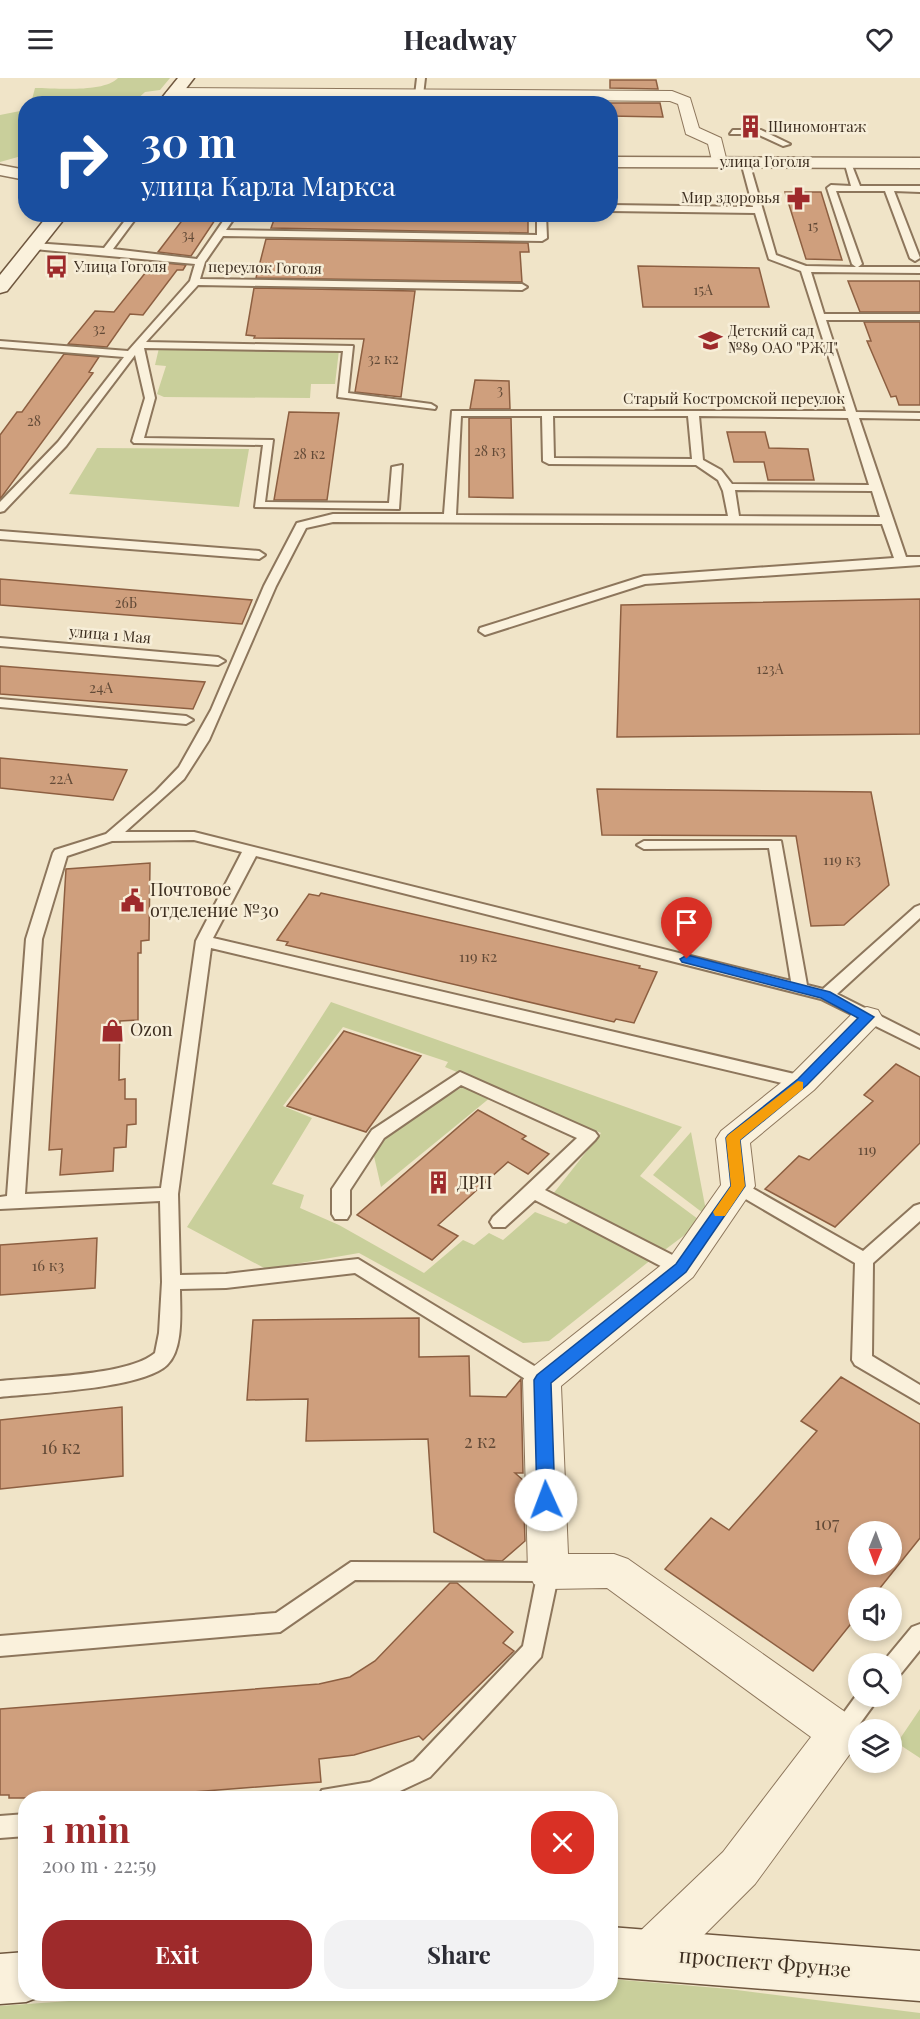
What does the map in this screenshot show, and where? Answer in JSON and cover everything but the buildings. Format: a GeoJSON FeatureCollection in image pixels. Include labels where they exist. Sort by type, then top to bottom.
{"type":"FeatureCollection","features":[{"type":"Feature","properties":{"kind":"main road"},"geometry":{"type":"LineString","coordinates":[[172,96],[186,78]]}},
{"type":"Feature","properties":{"kind":"main road","name":"улица Гоголя"},"geometry":{"type":"LineString","coordinates":[[618,162],[920,163]]}},
{"type":"Feature","properties":{"kind":"main road"},"geometry":{"type":"LineString","coordinates":[[0,288],[53,222]]}},
{"type":"Feature","properties":{"kind":"main road","name":"проспект Фрунзе"},"geometry":{"type":"LineString","coordinates":[[631,1953],[920,1976]]}},
{"type":"Feature","properties":{"kind":"main road"},"geometry":{"type":"LineString","coordinates":[[0,1979],[18,1978]]}},
{"type":"Feature","properties":{"kind":"street"},"geometry":{"type":"LineString","coordinates":[[253,96],[419,92],[664,95],[678,97],[685,101],[692,131],[715,141],[719,162]]}},
{"type":"Feature","properties":{"kind":"street"},"geometry":{"type":"LineString","coordinates":[[631,1953],[739,1868],[840,1733],[614,1571],[548,1572],[542,1380],[681,1268],[738,1186],[733,1138],[802,1082],[867,1017]]}},
{"type":"Feature","properties":{"kind":"lane"},"geometry":{"type":"LineString","coordinates":[[788,131],[786,144],[792,162]]}},
{"type":"Feature","properties":{"kind":"lane"},"geometry":{"type":"LineString","coordinates":[[733,132],[758,132],[786,144]]}},
{"type":"Feature","properties":{"kind":"lane"},"geometry":{"type":"LineString","coordinates":[[745,162],[772,257],[805,269],[920,270]]}},
{"type":"Feature","properties":{"kind":"lane"},"geometry":{"type":"LineString","coordinates":[[848,163],[856,188]]}},
{"type":"Feature","properties":{"kind":"lane"},"geometry":{"type":"LineString","coordinates":[[857,264],[831,188],[920,189]]}},
{"type":"Feature","properties":{"kind":"lane"},"geometry":{"type":"LineString","coordinates":[[888,188],[915,258]]}},
{"type":"Feature","properties":{"kind":"lane"},"geometry":{"type":"LineString","coordinates":[[618,208],[758,210]]}},
{"type":"Feature","properties":{"kind":"lane"},"geometry":{"type":"LineString","coordinates":[[107,251],[129,222]]}},
{"type":"Feature","properties":{"kind":"lane"},"geometry":{"type":"LineString","coordinates":[[200,262],[228,222]]}},
{"type":"Feature","properties":{"kind":"lane"},"geometry":{"type":"LineString","coordinates":[[220,233],[542,238],[541,222]]}},
{"type":"Feature","properties":{"kind":"lane","name":"переулок Гоголя"},"geometry":{"type":"LineString","coordinates":[[34,246],[107,251],[200,262],[195,282],[522,287]]}},
{"type":"Feature","properties":{"kind":"lane"},"geometry":{"type":"LineString","coordinates":[[805,269],[901,561]]}},
{"type":"Feature","properties":{"kind":"lane"},"geometry":{"type":"LineString","coordinates":[[0,509],[62,444],[134,349],[195,282]]}},
{"type":"Feature","properties":{"kind":"lane"},"geometry":{"type":"LineString","coordinates":[[820,317],[920,317]]}},
{"type":"Feature","properties":{"kind":"lane"},"geometry":{"type":"LineString","coordinates":[[0,344],[134,349],[349,348],[342,395],[431,407]]}},
{"type":"Feature","properties":{"kind":"lane"},"geometry":{"type":"LineString","coordinates":[[134,349],[150,398],[138,441],[269,442],[259,505],[395,507],[398,467]]}},
{"type":"Feature","properties":{"kind":"lane","name":"Старый Костромской переулок"},"geometry":{"type":"LineString","coordinates":[[450,518],[456,413],[920,416]]}},
{"type":"Feature","properties":{"kind":"lane"},"geometry":{"type":"LineString","coordinates":[[547,413],[549,461],[699,462],[719,471],[729,487],[734,520]]}},
{"type":"Feature","properties":{"kind":"lane"},"geometry":{"type":"LineString","coordinates":[[693,414],[699,462]]}},
{"type":"Feature","properties":{"kind":"lane"},"geometry":{"type":"LineString","coordinates":[[729,487],[876,488]]}},
{"type":"Feature","properties":{"kind":"lane"},"geometry":{"type":"LineString","coordinates":[[0,492],[15,494]]}},
{"type":"Feature","properties":{"kind":"lane"},"geometry":{"type":"LineString","coordinates":[[111,837],[184,771],[217,710],[285,551],[301,526],[333,518],[887,521]]}},
{"type":"Feature","properties":{"kind":"lane"},"geometry":{"type":"LineString","coordinates":[[0,534],[260,555]]}},
{"type":"Feature","properties":{"kind":"lane"},"geometry":{"type":"LineString","coordinates":[[485,631],[644,580],[920,561]]}},
{"type":"Feature","properties":{"kind":"lane","name":"улица 1 Мая"},"geometry":{"type":"LineString","coordinates":[[0,642],[218,661]]}},
{"type":"Feature","properties":{"kind":"lane"},"geometry":{"type":"LineString","coordinates":[[0,703],[186,720]]}},
{"type":"Feature","properties":{"kind":"lane"},"geometry":{"type":"LineString","coordinates":[[169,1194],[8,1202],[34,939],[60,853],[111,837],[194,836],[800,988],[826,995],[920,1043]]}},
{"type":"Feature","properties":{"kind":"lane"},"geometry":{"type":"LineString","coordinates":[[644,845],[776,844],[800,988]]}},
{"type":"Feature","properties":{"kind":"lane"},"geometry":{"type":"LineString","coordinates":[[0,1389],[123,1374],[152,1367],[161,1359],[166,1350],[171,1281],[169,1194],[204,941],[251,850]]}},
{"type":"Feature","properties":{"kind":"lane"},"geometry":{"type":"LineString","coordinates":[[826,995],[920,910]]}},
{"type":"Feature","properties":{"kind":"lane"},"geometry":{"type":"LineString","coordinates":[[204,941],[802,1082]]}},
{"type":"Feature","properties":{"kind":"lane"},"geometry":{"type":"LineString","coordinates":[[341,1214],[341,1189],[378,1134],[460,1078],[589,1136],[499,1222]]}},
{"type":"Feature","properties":{"kind":"lane"},"geometry":{"type":"LineString","coordinates":[[738,1186],[864,1260]]}},
{"type":"Feature","properties":{"kind":"lane"},"geometry":{"type":"LineString","coordinates":[[533,1191],[681,1268]]}},
{"type":"Feature","properties":{"kind":"lane"},"geometry":{"type":"LineString","coordinates":[[920,1211],[864,1260],[861,1360],[920,1395]]}},
{"type":"Feature","properties":{"kind":"lane"},"geometry":{"type":"LineString","coordinates":[[171,1281],[226,1281],[358,1266],[542,1380]]}},
{"type":"Feature","properties":{"kind":"lane"},"geometry":{"type":"LineString","coordinates":[[0,1646],[280,1622],[351,1571],[548,1572],[533,1650],[422,1769],[376,1791]]}},
{"type":"Feature","properties":{"kind":"lane"},"geometry":{"type":"LineString","coordinates":[[902,1656],[920,1634]]}},
{"type":"Feature","properties":{"kind":"lane"},"geometry":{"type":"LineString","coordinates":[[840,1733],[860,1707]]}},
{"type":"Feature","properties":{"kind":"lane"},"geometry":{"type":"LineString","coordinates":[[0,1827],[18,1826]]}},
{"type":"Feature","properties":{"kind":"green space"},"geometry":{"type":"Polygon","coordinates":[[[118,78],[170,78],[160,90],[145,92],[141,96],[33,96],[35,88],[91,88],[111,83],[118,78]]]}},
{"type":"Feature","properties":{"kind":"green space"},"geometry":{"type":"Polygon","coordinates":[[[18,111],[18,157],[0,162],[0,115],[18,111]]]}},
{"type":"Feature","properties":{"kind":"green space"},"geometry":{"type":"Polygon","coordinates":[[[159,348],[339,350],[335,384],[311,384],[310,398],[164,397],[157,394],[166,366],[155,365],[159,348]]]}},
{"type":"Feature","properties":{"kind":"green space"},"geometry":{"type":"Polygon","coordinates":[[[97,448],[249,449],[239,507],[69,494],[97,448]]]}},
{"type":"Feature","properties":{"kind":"green space"},"geometry":{"type":"Polygon","coordinates":[[[331,1002],[682,1127],[640,1176],[702,1222],[662,1252],[553,1194],[601,1133],[445,1067],[448,1062],[343,1027],[283,1106],[312,1118],[272,1184],[304,1195],[300,1208],[339,1225],[424,1273],[463,1240],[474,1245],[489,1233],[503,1240],[535,1212],[566,1224],[574,1218],[652,1259],[549,1341],[523,1343],[359,1253],[266,1269],[187,1227],[331,1002]]]}},
{"type":"Feature","properties":{"kind":"green space"},"geometry":{"type":"Polygon","coordinates":[[[466,1085],[491,1097],[381,1187],[373,1152],[383,1134],[466,1085]]]}},
{"type":"Feature","properties":{"kind":"green space"},"geometry":{"type":"Polygon","coordinates":[[[691,1132],[707,1216],[653,1175],[691,1132]]]}},
{"type":"Feature","properties":{"kind":"green space"},"geometry":{"type":"Polygon","coordinates":[[[920,1709],[920,1758],[902,1746],[902,1736],[920,1709]]]}},
{"type":"Feature","properties":{"kind":"green space"},"geometry":{"type":"Polygon","coordinates":[[[618,1980],[729,1989],[920,2013],[920,2019],[0,2019],[0,2006],[69,2001],[618,2001],[618,1980]]]}},
{"type":"Feature","properties":{"kind":"slow traffic"},"geometry":{"type":"LineString","coordinates":[[720,1212],[738,1186],[733,1138],[798,1086]]}},
{"type":"Feature","properties":{"kind":"place","name":"Шиномонтаж"},"geometry":{"type":"Point","coordinates":[750,127]}},
{"type":"Feature","properties":{"kind":"place","name":"Мир здоровья"},"geometry":{"type":"Point","coordinates":[798,198]}},
{"type":"Feature","properties":{"kind":"place","name":"Улица Гоголя"},"geometry":{"type":"Point","coordinates":[56,267]}},
{"type":"Feature","properties":{"kind":"place","name":"Детский сад №89 ОАО \"РЖД\""},"geometry":{"type":"Point","coordinates":[710,340]}},
{"type":"Feature","properties":{"kind":"place","name":"Почтовое отделение №30"},"geometry":{"type":"Point","coordinates":[132,900]}},
{"type":"Feature","properties":{"kind":"place","name":"Ozon"},"geometry":{"type":"Point","coordinates":[112,1030]}},
{"type":"Feature","properties":{"kind":"place","name":"ДРП"},"geometry":{"type":"Point","coordinates":[439,1183]}},
{"type":"Feature","properties":{"kind":"route"},"geometry":{"type":"LineString","coordinates":[[546,1500],[542,1380],[681,1268],[738,1186],[733,1138],[802,1082],[867,1017],[826,995],[687,959]]}}]}
